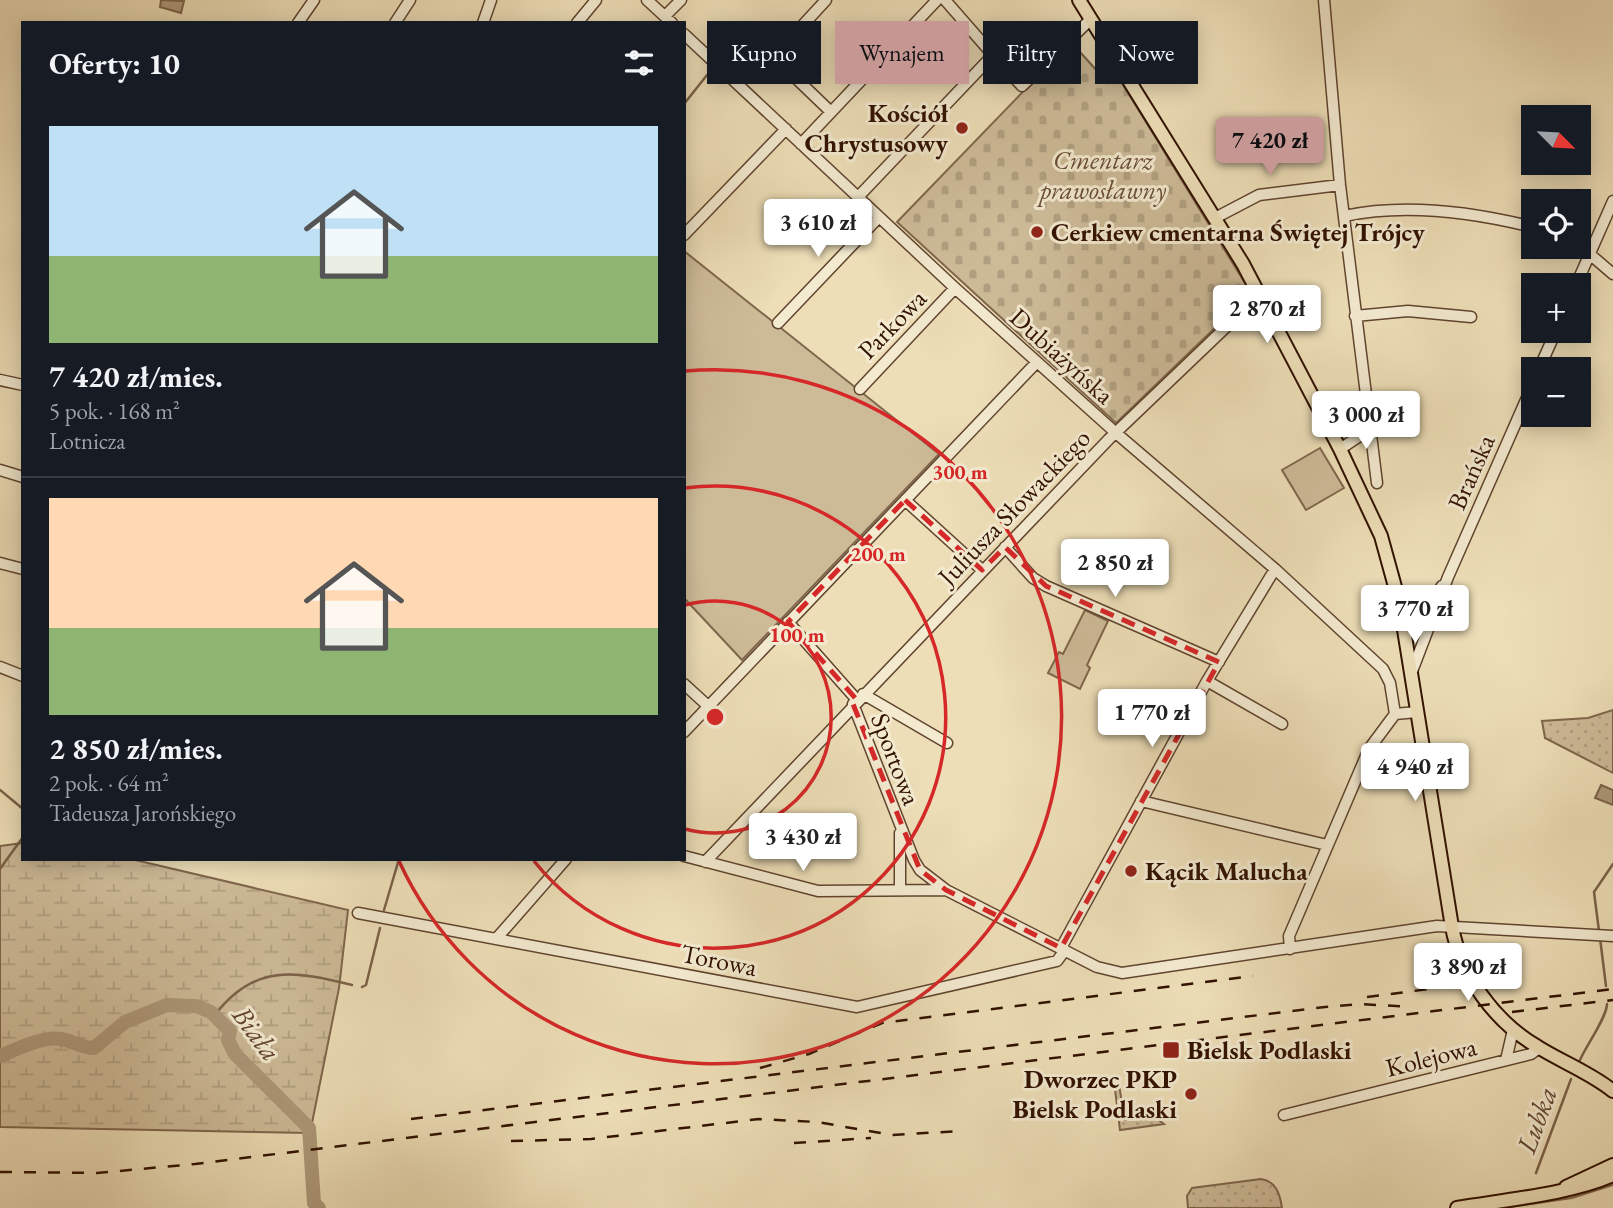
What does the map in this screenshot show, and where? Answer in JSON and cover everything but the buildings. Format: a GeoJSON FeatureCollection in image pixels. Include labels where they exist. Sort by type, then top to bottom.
{"type":"FeatureCollection","features":[{"type":"Feature","properties":{"kind":"main road"},"geometry":{"type":"LineString","coordinates":[[1079,0],[1262,298],[1340,449],[1381,536],[1403,623],[1457,953],[1468,975],[1513,1030],[1613,1091]]}},
{"type":"Feature","properties":{"kind":"main road"},"geometry":{"type":"LineString","coordinates":[[1565,1188],[1613,1165]]}},
{"type":"Feature","properties":{"kind":"main road"},"geometry":{"type":"LineString","coordinates":[[1457,1208],[1565,1188],[1586,1187],[1613,1175]]}},
{"type":"Feature","properties":{"kind":"street"},"geometry":{"type":"LineString","coordinates":[[299,21],[314,0]]}},
{"type":"Feature","properties":{"kind":"street"},"geometry":{"type":"LineString","coordinates":[[396,21],[410,0]]}},
{"type":"Feature","properties":{"kind":"street"},"geometry":{"type":"LineString","coordinates":[[484,21],[491,0]]}},
{"type":"Feature","properties":{"kind":"street"},"geometry":{"type":"LineString","coordinates":[[579,21],[596,0]]}},
{"type":"Feature","properties":{"kind":"street"},"geometry":{"type":"LineString","coordinates":[[647,0],[669,20],[681,0]]}},
{"type":"Feature","properties":{"kind":"street"},"geometry":{"type":"LineString","coordinates":[[826,0],[778,52],[780,63],[831,112]]}},
{"type":"Feature","properties":{"kind":"street"},"geometry":{"type":"LineString","coordinates":[[801,144],[937,0]]}},
{"type":"Feature","properties":{"kind":"street"},"geometry":{"type":"LineString","coordinates":[[945,0],[983,44]]}},
{"type":"Feature","properties":{"kind":"street"},"geometry":{"type":"LineString","coordinates":[[1324,0],[1340,185],[1377,483]]}},
{"type":"Feature","properties":{"kind":"street"},"geometry":{"type":"LineString","coordinates":[[1081,29],[1091,19]]}},
{"type":"Feature","properties":{"kind":"street","name":"Dubiażyńska"},"geometry":{"type":"LineString","coordinates":[[686,36],[955,288],[1116,433],[1275,569],[1383,670],[1390,683],[1395,714]]}},
{"type":"Feature","properties":{"kind":"street"},"geometry":{"type":"LineString","coordinates":[[858,197],[983,66]]}},
{"type":"Feature","properties":{"kind":"street"},"geometry":{"type":"LineString","coordinates":[[686,233],[786,129]]}},
{"type":"Feature","properties":{"kind":"street"},"geometry":{"type":"LineString","coordinates":[[1214,218],[1259,195],[1340,185]]}},
{"type":"Feature","properties":{"kind":"street"},"geometry":{"type":"LineString","coordinates":[[1613,201],[1591,252],[1613,274]]}},
{"type":"Feature","properties":{"kind":"street"},"geometry":{"type":"LineString","coordinates":[[1344,216],[1377,211],[1434,211],[1521,225]]}},
{"type":"Feature","properties":{"kind":"street"},"geometry":{"type":"LineString","coordinates":[[778,323],[879,217]]}},
{"type":"Feature","properties":{"kind":"street","name":"Parkowa"},"geometry":{"type":"LineString","coordinates":[[860,388],[955,288]]}},
{"type":"Feature","properties":{"kind":"street","name":"Juliusza Słowackiego"},"geometry":{"type":"LineString","coordinates":[[705,862],[858,699],[1116,433],[1245,309],[1262,298]]}},
{"type":"Feature","properties":{"kind":"street"},"geometry":{"type":"LineString","coordinates":[[1355,316],[1408,311],[1471,317]]}},
{"type":"Feature","properties":{"kind":"street"},"geometry":{"type":"LineString","coordinates":[[686,730],[1037,362]]}},
{"type":"Feature","properties":{"kind":"street"},"geometry":{"type":"LineString","coordinates":[[0,380],[21,385]]}},
{"type":"Feature","properties":{"kind":"street","name":"Brańska"},"geometry":{"type":"LineString","coordinates":[[1411,674],[1448,577],[1521,411]]}},
{"type":"Feature","properties":{"kind":"street"},"geometry":{"type":"LineString","coordinates":[[1340,449],[1361,435],[1368,426]]}},
{"type":"Feature","properties":{"kind":"street"},"geometry":{"type":"LineString","coordinates":[[0,470],[21,476]]}},
{"type":"Feature","properties":{"kind":"street"},"geometry":{"type":"LineString","coordinates":[[905,500],[982,570]]}},
{"type":"Feature","properties":{"kind":"street"},"geometry":{"type":"LineString","coordinates":[[1005,547],[1033,578],[1046,586],[1219,662]]}},
{"type":"Feature","properties":{"kind":"street"},"geometry":{"type":"LineString","coordinates":[[0,562],[21,568]]}},
{"type":"Feature","properties":{"kind":"street"},"geometry":{"type":"LineString","coordinates":[[1063,949],[1207,681],[1275,569]]}},
{"type":"Feature","properties":{"kind":"street","name":"Brańska"},"geometry":{"type":"LineString","coordinates":[[1403,623],[1429,603],[1448,577]]}},
{"type":"Feature","properties":{"kind":"street"},"geometry":{"type":"LineString","coordinates":[[1399,605],[1417,611]]}},
{"type":"Feature","properties":{"kind":"street","name":"Sportowa"},"geometry":{"type":"LineString","coordinates":[[788,622],[858,699],[900,829],[920,870],[946,890],[1097,967],[1122,974],[1451,927],[1609,935]]}},
{"type":"Feature","properties":{"kind":"street"},"geometry":{"type":"LineString","coordinates":[[1403,623],[1418,630],[1431,626]]}},
{"type":"Feature","properties":{"kind":"street"},"geometry":{"type":"LineString","coordinates":[[0,667],[21,675]]}},
{"type":"Feature","properties":{"kind":"street"},"geometry":{"type":"LineString","coordinates":[[1207,681],[1282,724]]}},
{"type":"Feature","properties":{"kind":"street"},"geometry":{"type":"LineString","coordinates":[[686,686],[708,706]]}},
{"type":"Feature","properties":{"kind":"street"},"geometry":{"type":"LineString","coordinates":[[858,699],[947,743]]}},
{"type":"Feature","properties":{"kind":"street"},"geometry":{"type":"LineString","coordinates":[[1290,949],[1289,936],[1369,749],[1395,714],[1417,712]]}},
{"type":"Feature","properties":{"kind":"street"},"geometry":{"type":"LineString","coordinates":[[1141,801],[1327,845]]}},
{"type":"Feature","properties":{"kind":"street","name":"Sportowa"},"geometry":{"type":"LineString","coordinates":[[900,829],[900,889],[946,890]]}},
{"type":"Feature","properties":{"kind":"street"},"geometry":{"type":"LineString","coordinates":[[686,857],[818,891],[900,889]]}},
{"type":"Feature","properties":{"kind":"street"},"geometry":{"type":"LineString","coordinates":[[496,939],[564,861]]}},
{"type":"Feature","properties":{"kind":"street","name":"Torowa"},"geometry":{"type":"LineString","coordinates":[[358,913],[857,1007],[1056,961],[1063,949]]}},
{"type":"Feature","properties":{"kind":"street","name":"Kolejowa"},"geometry":{"type":"LineString","coordinates":[[1506,1060],[1513,1030]]}},
{"type":"Feature","properties":{"kind":"street","name":"Kolejowa"},"geometry":{"type":"LineString","coordinates":[[1284,1115],[1531,1054],[1539,1048]]}},
{"type":"Feature","properties":{"kind":"highlighted area"},"geometry":{"type":"Polygon","coordinates":[[[905,500],[982,570],[1005,547],[1046,586],[1219,662],[1061,948],[946,890],[920,870],[853,704],[857,700],[849,689],[788,622],[905,500]]]}},
{"type":"Feature","properties":{"kind":"green space","name":"Cmentarz prawosławny"},"geometry":{"type":"Polygon","coordinates":[[[1081,53],[1095,69],[1095,84],[1123,84],[1248,288],[1245,299],[1116,423],[897,222],[1030,84],[1081,84],[1081,53]]]}},
{"type":"Feature","properties":{"kind":"green space"},"geometry":{"type":"Polygon","coordinates":[[[686,253],[939,454],[742,660],[686,600],[686,253]]]}},
{"type":"Feature","properties":{"kind":"green space"},"geometry":{"type":"Polygon","coordinates":[[[1320,448],[1344,488],[1306,510],[1282,470],[1320,448]]]}},
{"type":"Feature","properties":{"kind":"green space"},"geometry":{"type":"Polygon","coordinates":[[[1085,610],[1108,621],[1087,665],[1090,668],[1080,689],[1048,673],[1059,652],[1063,654],[1085,610]]]}},
{"type":"Feature","properties":{"kind":"green space"},"geometry":{"type":"Polygon","coordinates":[[[1613,710],[1613,773],[1545,738],[1542,721],[1588,718],[1613,710]]]}},
{"type":"Feature","properties":{"kind":"green space"},"geometry":{"type":"Polygon","coordinates":[[[21,843],[21,861],[140,861],[348,910],[339,988],[310,1133],[0,1127],[0,846],[21,843]]]}},
{"type":"Feature","properties":{"kind":"green space"},"geometry":{"type":"Polygon","coordinates":[[[1114,1081],[1119,1085],[1125,1120],[1155,1117],[1164,1124],[1120,1130],[1114,1081]]]}},
{"type":"Feature","properties":{"kind":"green space"},"geometry":{"type":"Polygon","coordinates":[[[1613,1178],[1613,1185],[1572,1198],[1503,1208],[1569,1196],[1613,1178]]]}},
{"type":"Feature","properties":{"kind":"green space"},"geometry":{"type":"Polygon","coordinates":[[[1261,1179],[1270,1182],[1276,1189],[1282,1208],[1188,1208],[1187,1196],[1192,1188],[1261,1179]]]}},
{"type":"Feature","properties":{"kind":"shaded area"},"geometry":{"type":"Polygon","coordinates":[[[161,0],[184,1],[181,13],[160,7],[161,0]]]}},
{"type":"Feature","properties":{"kind":"shaded area"},"geometry":{"type":"Polygon","coordinates":[[[1601,785],[1613,790],[1613,805],[1595,798],[1601,785]]]}},
{"type":"Feature","properties":{"kind":"waterway"},"geometry":{"type":"LineString","coordinates":[[686,101],[707,75]]}},
{"type":"Feature","properties":{"kind":"waterway"},"geometry":{"type":"LineString","coordinates":[[0,790],[21,807]]}},
{"type":"Feature","properties":{"kind":"waterway"},"geometry":{"type":"LineString","coordinates":[[0,869],[21,840]]}},
{"type":"Feature","properties":{"kind":"waterway"},"geometry":{"type":"LineString","coordinates":[[384,910],[398,861]]}},
{"type":"Feature","properties":{"kind":"waterway","name":"Lubka"},"geometry":{"type":"LineString","coordinates":[[1599,931],[1594,892],[1613,864]]}},
{"type":"Feature","properties":{"kind":"waterway"},"geometry":{"type":"LineString","coordinates":[[362,987],[366,985],[380,928]]}},
{"type":"Feature","properties":{"kind":"waterway","name":"Lubka"},"geometry":{"type":"LineString","coordinates":[[1600,938],[1606,986]]}},
{"type":"Feature","properties":{"kind":"waterway"},"geometry":{"type":"LineString","coordinates":[[215,1015],[245,986],[277,975],[312,976],[352,985]]}},
{"type":"Feature","properties":{"kind":"waterway","name":"Lubka"},"geometry":{"type":"LineString","coordinates":[[1580,1060],[1600,1024],[1607,1004]]}},
{"type":"Feature","properties":{"kind":"waterway","name":"Biała"},"geometry":{"type":"LineString","coordinates":[[0,1056],[46,1039],[65,1040],[94,1048],[125,1022],[167,1005],[196,1006],[211,1012],[230,1031],[228,1040],[235,1054],[309,1128],[314,1203],[319,1208]]}},
{"type":"Feature","properties":{"kind":"waterway","name":"Lubka"},"geometry":{"type":"LineString","coordinates":[[1536,1173],[1571,1079]]}},
{"type":"Feature","properties":{"kind":"railway"},"geometry":{"type":"LineString","coordinates":[[760,1068],[809,1054],[882,1023],[1253,976]]}},
{"type":"Feature","properties":{"kind":"railway"},"geometry":{"type":"LineString","coordinates":[[1367,997],[1437,988]]}},
{"type":"Feature","properties":{"kind":"railway"},"geometry":{"type":"LineString","coordinates":[[0,1172],[97,1173],[195,1164],[1613,989]]}},
{"type":"Feature","properties":{"kind":"railway"},"geometry":{"type":"LineString","coordinates":[[1512,1012],[1613,1000]]}},
{"type":"Feature","properties":{"kind":"railway"},"geometry":{"type":"LineString","coordinates":[[411,1119],[1325,1007],[1360,1004],[1412,1007]]}},
{"type":"Feature","properties":{"kind":"railway"},"geometry":{"type":"LineString","coordinates":[[511,1141],[591,1139],[759,1119],[817,1122],[892,1135],[960,1131]]}},
{"type":"Feature","properties":{"kind":"railway"},"geometry":{"type":"LineString","coordinates":[[794,1143],[871,1138]]}},
{"type":"Feature","properties":{"kind":"place","name":"Kościół Chrystusowy"},"geometry":{"type":"Point","coordinates":[962,128]}},
{"type":"Feature","properties":{"kind":"place","name":"Cerkiew cmentarna Świętej Trójcy"},"geometry":{"type":"Point","coordinates":[1037,232]}},
{"type":"Feature","properties":{"kind":"place","name":"Kącik Malucha"},"geometry":{"type":"Point","coordinates":[1131,871]}},
{"type":"Feature","properties":{"kind":"place","name":"Bielsk Podlaski"},"geometry":{"type":"Point","coordinates":[1171,1050]}},
{"type":"Feature","properties":{"kind":"place","name":"Dworzec PKP Bielsk Podlaski"},"geometry":{"type":"Point","coordinates":[1191,1094]}}]}
